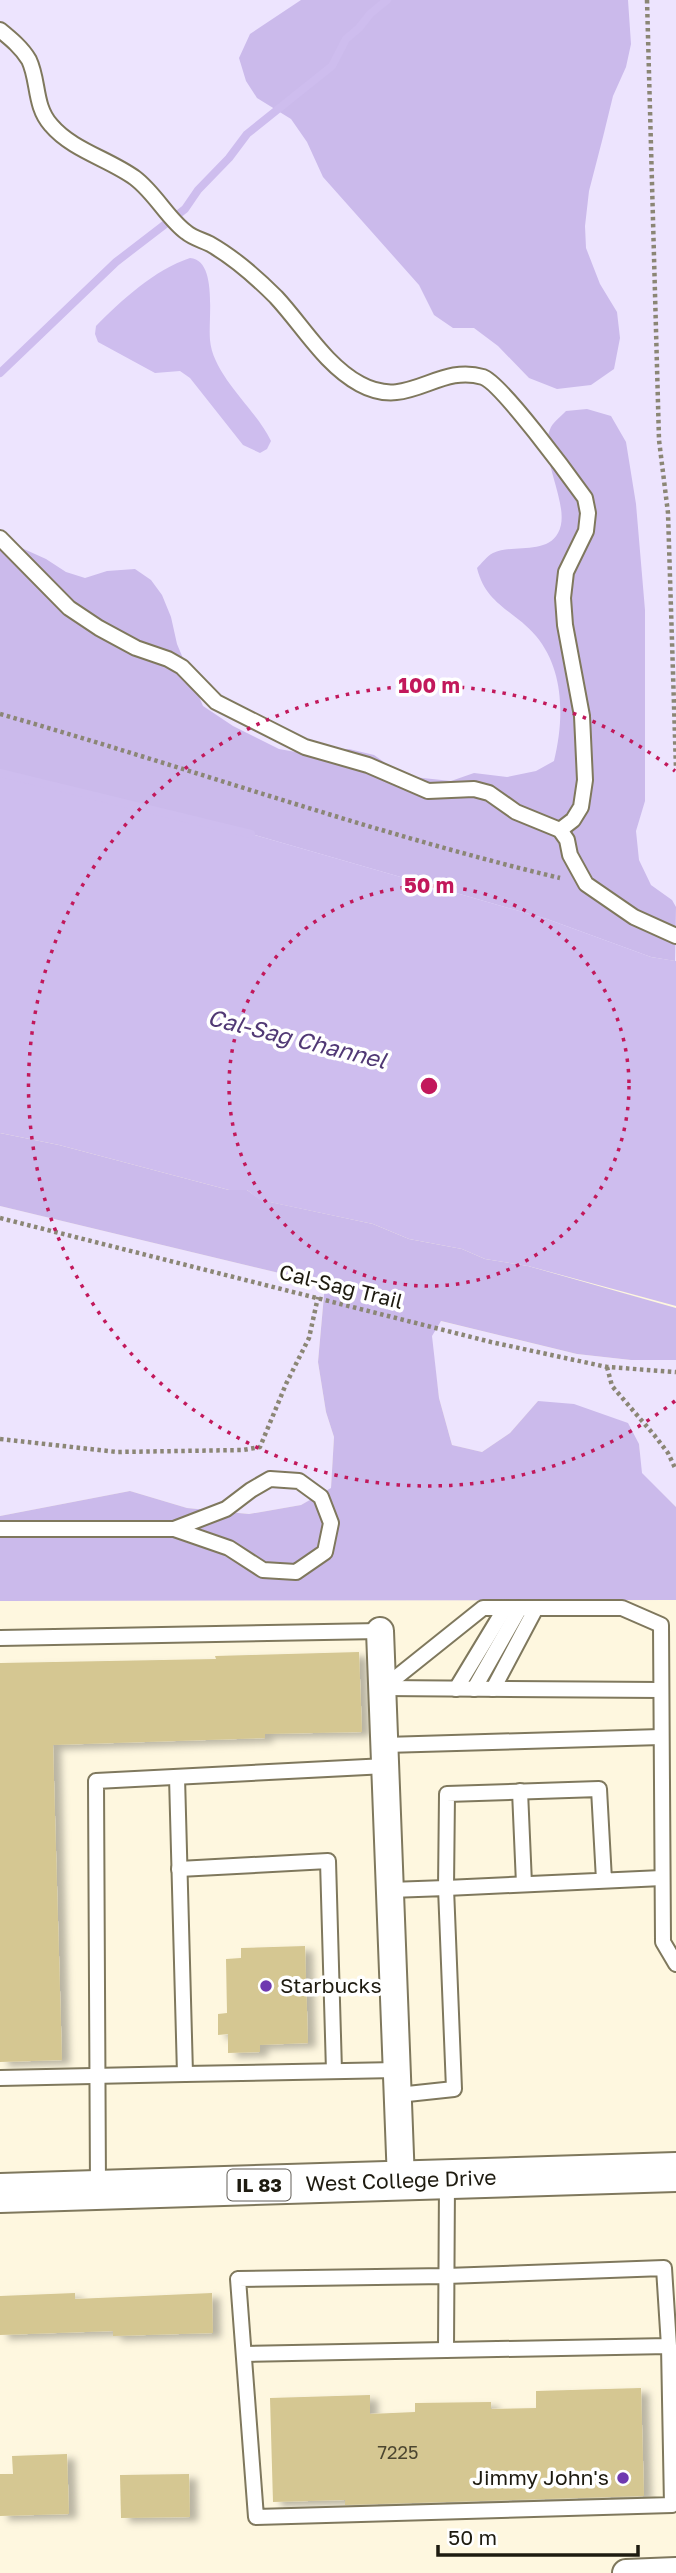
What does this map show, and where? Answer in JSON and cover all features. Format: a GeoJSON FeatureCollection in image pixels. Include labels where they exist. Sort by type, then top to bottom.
{"type":"FeatureCollection","features":[{"type":"Feature","properties":{"kind":"main road","name":"West College Drive"},"geometry":{"type":"LineString","coordinates":[[0,2193],[676,2172]]}},
{"type":"Feature","properties":{"kind":"street"},"geometry":{"type":"LineString","coordinates":[[380,1632],[401,2181]]}},
{"type":"Feature","properties":{"kind":"street"},"geometry":{"type":"LineString","coordinates":[[626,2573],[676,2571]]}},
{"type":"Feature","properties":{"kind":"lane"},"geometry":{"type":"LineString","coordinates":[[0,30],[18,45],[30,61],[41,111],[50,124],[61,135],[136,179],[156,197],[185,232],[212,245],[255,277],[340,372],[381,393],[395,394],[447,376],[483,377],[494,383],[510,400],[584,498],[588,513],[586,531],[566,572],[563,598],[565,625],[582,716],[584,780],[581,807],[573,821],[560,830]]}},
{"type":"Feature","properties":{"kind":"lane"},"geometry":{"type":"LineString","coordinates":[[0,538],[69,608],[123,641],[181,667],[216,702],[305,747],[368,765],[428,791],[474,789],[489,793],[516,812],[560,830],[586,884],[635,917],[676,936]]}},
{"type":"Feature","properties":{"kind":"lane"},"geometry":{"type":"LineString","coordinates":[[0,1529],[174,1529],[229,1548],[263,1570],[296,1572],[325,1552],[331,1523],[321,1497],[299,1480],[270,1479],[226,1509],[174,1529]]}},
{"type":"Feature","properties":{"kind":"lane"},"geometry":{"type":"LineString","coordinates":[[383,1688],[483,1608],[622,1608],[661,1625],[663,1942],[676,1964]]}},
{"type":"Feature","properties":{"kind":"lane"},"geometry":{"type":"LineString","coordinates":[[456,1689],[513,1608]]}},
{"type":"Feature","properties":{"kind":"lane"},"geometry":{"type":"LineString","coordinates":[[474,1689],[513,1608]]}},
{"type":"Feature","properties":{"kind":"lane"},"geometry":{"type":"LineString","coordinates":[[493,1689],[536,1608]]}},
{"type":"Feature","properties":{"kind":"lane"},"geometry":{"type":"LineString","coordinates":[[0,1638],[380,1632]]}},
{"type":"Feature","properties":{"kind":"lane"},"geometry":{"type":"LineString","coordinates":[[383,1688],[661,1690]]}},
{"type":"Feature","properties":{"kind":"lane"},"geometry":{"type":"LineString","coordinates":[[98,2190],[96,1781],[177,1777],[385,1756],[662,1737]]}},
{"type":"Feature","properties":{"kind":"lane"},"geometry":{"type":"LineString","coordinates":[[177,1777],[185,2074]]}},
{"type":"Feature","properties":{"kind":"lane"},"geometry":{"type":"LineString","coordinates":[[0,2078],[334,2071],[454,2089],[446,1888],[447,1794],[599,1789],[604,1881]]}},
{"type":"Feature","properties":{"kind":"lane"},"geometry":{"type":"LineString","coordinates":[[520,1791],[524,1885]]}},
{"type":"Feature","properties":{"kind":"lane"},"geometry":{"type":"LineString","coordinates":[[179,1868],[328,1861],[334,2071]]}},
{"type":"Feature","properties":{"kind":"lane"},"geometry":{"type":"LineString","coordinates":[[390,1890],[662,1878]]}},
{"type":"Feature","properties":{"kind":"lane"},"geometry":{"type":"LineString","coordinates":[[446,2350],[447,2180]]}},
{"type":"Feature","properties":{"kind":"lane"},"geometry":{"type":"LineString","coordinates":[[664,2268],[673,2445],[672,2505],[256,2518],[239,2279],[446,2276],[664,2268]]}},
{"type":"Feature","properties":{"kind":"lane"},"geometry":{"type":"LineString","coordinates":[[244,2354],[669,2346]]}},
{"type":"Feature","properties":{"kind":"path"},"geometry":{"type":"LineString","coordinates":[[647,0],[659,440],[668,513],[676,769]]}},
{"type":"Feature","properties":{"kind":"path"},"geometry":{"type":"LineString","coordinates":[[0,714],[114,746],[258,794],[586,884]]}},
{"type":"Feature","properties":{"kind":"path","name":"Cal-Sag Trail"},"geometry":{"type":"LineString","coordinates":[[0,1218],[491,1342],[607,1367],[676,1372]]}},
{"type":"Feature","properties":{"kind":"path"},"geometry":{"type":"LineString","coordinates":[[0,1439],[117,1452],[243,1450],[260,1447],[286,1384],[309,1338],[318,1297]]}},
{"type":"Feature","properties":{"kind":"path"},"geometry":{"type":"LineString","coordinates":[[607,1367],[611,1386],[655,1436],[676,1470]]}},
{"type":"Feature","properties":{"kind":"shaded area"},"geometry":{"type":"Polygon","coordinates":[[[0,0],[676,0],[676,961],[651,957],[251,834],[0,774],[0,0]]]}},
{"type":"Feature","properties":{"kind":"shaded area"},"geometry":{"type":"Polygon","coordinates":[[[301,0],[628,0],[631,44],[626,67],[613,96],[589,191],[585,226],[586,248],[600,284],[617,312],[620,338],[614,369],[591,385],[557,389],[529,378],[498,346],[474,328],[453,328],[434,315],[419,285],[323,177],[307,142],[291,119],[257,98],[246,81],[239,58],[250,34],[301,0]]]}},
{"type":"Feature","properties":{"kind":"shaded area"},"geometry":{"type":"Polygon","coordinates":[[[587,409],[611,416],[626,442],[636,504],[645,610],[645,801],[636,831],[639,860],[651,885],[672,900],[676,907],[675,961],[651,957],[547,919],[251,834],[0,774],[0,541],[15,545],[46,559],[66,572],[85,578],[107,571],[135,569],[151,580],[162,595],[171,617],[177,644],[203,706],[233,726],[279,749],[302,753],[349,749],[374,755],[404,776],[451,781],[474,773],[507,777],[536,771],[554,761],[560,696],[552,665],[536,636],[487,591],[477,568],[493,553],[537,547],[553,540],[558,533],[561,510],[548,452],[548,439],[551,427],[566,411],[587,409]]]}},
{"type":"Feature","properties":{"kind":"shaded area"},"geometry":{"type":"Polygon","coordinates":[[[0,1133],[59,1145],[229,1190],[247,1190],[261,1200],[373,1224],[409,1239],[462,1249],[485,1259],[528,1266],[676,1308],[676,1360],[631,1360],[577,1354],[441,1321],[432,1336],[439,1398],[452,1445],[482,1452],[510,1433],[538,1401],[574,1404],[628,1423],[639,1444],[642,1473],[676,1507],[676,1600],[0,1601],[0,1516],[130,1491],[187,1508],[249,1514],[301,1505],[331,1488],[334,1437],[326,1412],[318,1362],[325,1284],[0,1206],[0,1133]]]}},
{"type":"Feature","properties":{"kind":"shaded area"},"geometry":{"type":"Polygon","coordinates":[[[0,1206],[325,1284],[318,1362],[326,1412],[334,1437],[331,1489],[301,1505],[249,1514],[187,1508],[130,1491],[0,1516],[0,1206]]]}},
{"type":"Feature","properties":{"kind":"shaded area"},"geometry":{"type":"Polygon","coordinates":[[[440,1321],[577,1354],[631,1360],[676,1360],[676,1507],[641,1473],[639,1444],[538,1401],[510,1433],[482,1452],[452,1445],[439,1398],[431,1336],[440,1321]]]}},
{"type":"Feature","properties":{"kind":"water"},"geometry":{"type":"Polygon","coordinates":[[[190,258],[199,261],[208,279],[210,340],[213,353],[227,379],[271,441],[267,449],[260,453],[243,445],[190,378],[180,371],[155,373],[98,342],[95,334],[96,326],[139,287],[164,270],[190,258]]]}},
{"type":"Feature","properties":{"kind":"water","name":"Cal-Sag Channel"},"geometry":{"type":"Polygon","coordinates":[[[0,774],[251,834],[547,919],[651,957],[676,961],[676,1306],[528,1266],[485,1259],[462,1249],[409,1239],[373,1224],[260,1200],[247,1190],[229,1190],[59,1145],[0,1133],[0,774]]]}},
{"type":"Feature","properties":{"kind":"building"},"geometry":{"type":"Polygon","coordinates":[[[359,1652],[362,1732],[53,1745],[62,2060],[0,2062],[0,1663],[216,1659],[215,1656],[359,1652]]]}},
{"type":"Feature","properties":{"kind":"building","name":"Starbucks"},"geometry":{"type":"Polygon","coordinates":[[[305,1946],[308,2043],[260,2045],[260,2052],[228,2053],[228,2034],[218,2035],[218,2014],[227,2013],[226,1959],[241,1958],[241,1948],[305,1946]]]}},
{"type":"Feature","properties":{"kind":"building"},"geometry":{"type":"Polygon","coordinates":[[[75,2293],[75,2299],[212,2293],[213,2333],[113,2336],[113,2331],[0,2335],[0,2296],[75,2293]]]}},
{"type":"Feature","properties":{"kind":"building"},"geometry":{"type":"Polygon","coordinates":[[[641,2388],[644,2496],[345,2505],[345,2500],[273,2502],[270,2398],[370,2395],[370,2414],[415,2412],[415,2403],[491,2402],[491,2409],[536,2408],[536,2391],[641,2388]]]}},
{"type":"Feature","properties":{"kind":"building"},"geometry":{"type":"Polygon","coordinates":[[[67,2454],[69,2514],[0,2516],[0,2474],[13,2474],[12,2456],[67,2454]]]}},
{"type":"Feature","properties":{"kind":"building"},"geometry":{"type":"Polygon","coordinates":[[[189,2474],[190,2517],[121,2518],[120,2475],[189,2474]]]}},
{"type":"Feature","properties":{"kind":"waterway"},"geometry":{"type":"LineString","coordinates":[[0,373],[116,262],[185,209],[247,134],[332,66],[346,39],[387,0]]}},
{"type":"Feature","properties":{"kind":"waterway"},"geometry":{"type":"LineString","coordinates":[[0,773],[251,834]]}},
{"type":"Feature","properties":{"kind":"place","name":"Starbucks"},"geometry":{"type":"Point","coordinates":[266,1986]}},
{"type":"Feature","properties":{"kind":"place","name":"Jimmy John's"},"geometry":{"type":"Point","coordinates":[623,2478]}}]}
